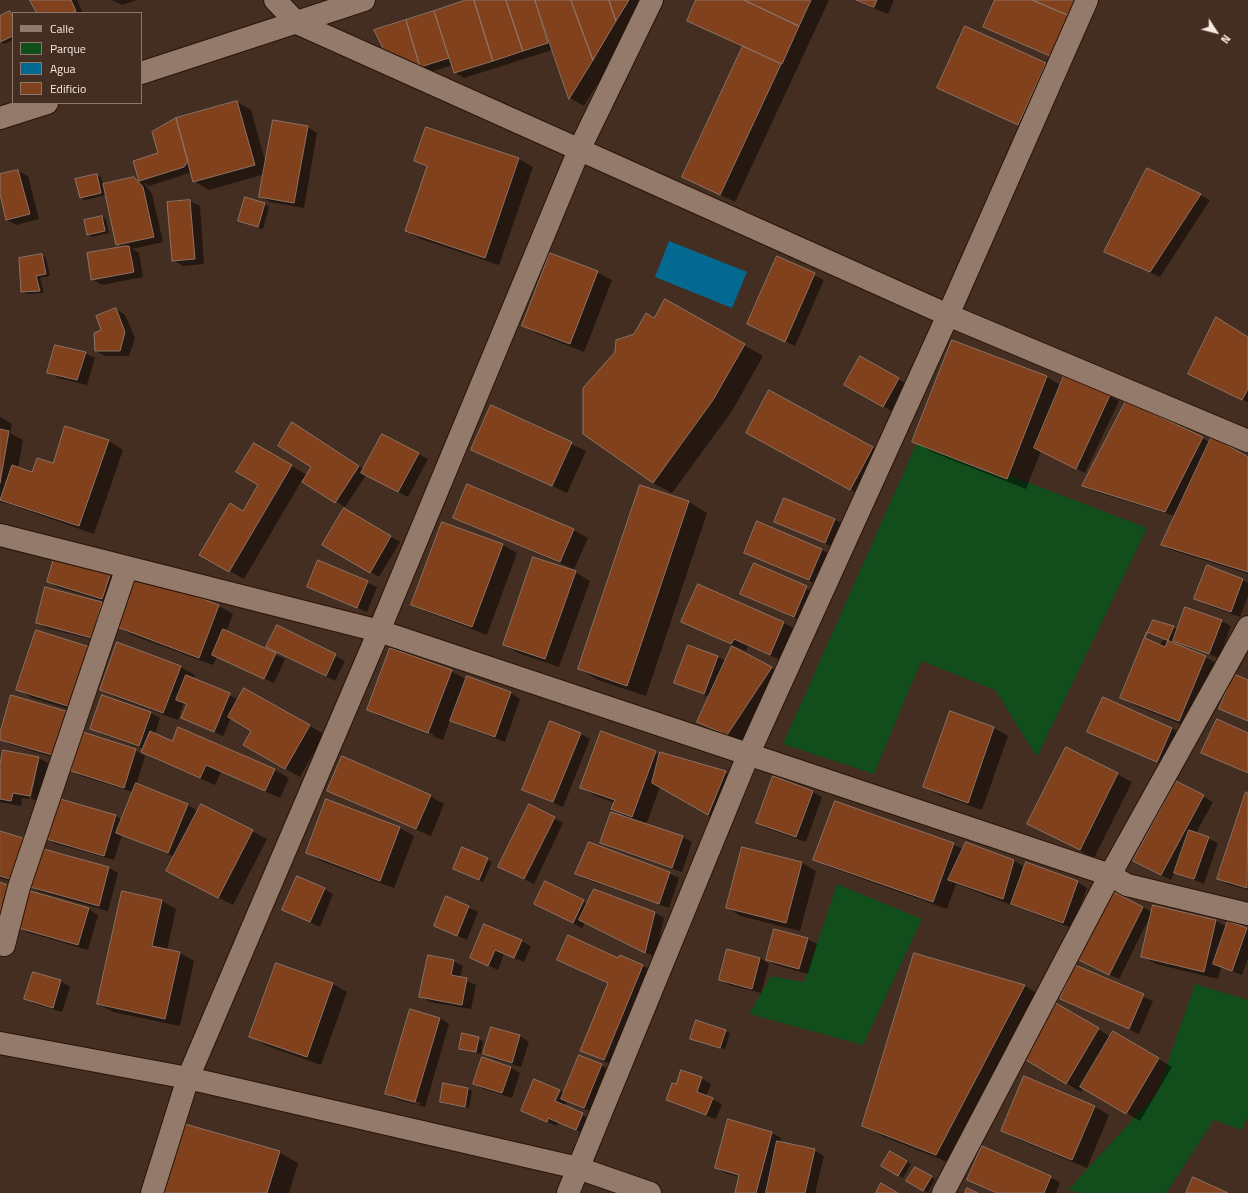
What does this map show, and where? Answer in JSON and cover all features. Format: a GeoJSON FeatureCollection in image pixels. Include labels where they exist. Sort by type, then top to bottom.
{"type":"FeatureCollection","features":[{"type":"Feature","properties":{"kind":"street"},"geometry":{"type":"LineString","coordinates":[[275,0],[297,23],[948,315],[1248,441]]}},
{"type":"Feature","properties":{"kind":"street"},"geometry":{"type":"LineString","coordinates":[[142,73],[364,0]]}},
{"type":"Feature","properties":{"kind":"street"},"geometry":{"type":"LineString","coordinates":[[152,1193],[188,1078],[379,631],[579,150],[652,0]]}},
{"type":"Feature","properties":{"kind":"street"},"geometry":{"type":"LineString","coordinates":[[568,1193],[749,754],[948,315],[1087,0]]}},
{"type":"Feature","properties":{"kind":"street"},"geometry":{"type":"LineString","coordinates":[[0,118],[43,104]]}},
{"type":"Feature","properties":{"kind":"street"},"geometry":{"type":"LineString","coordinates":[[0,535],[379,631],[1110,875],[1127,885],[1248,914]]}},
{"type":"Feature","properties":{"kind":"street"},"geometry":{"type":"LineString","coordinates":[[4,945],[19,887],[127,567]]}},
{"type":"Feature","properties":{"kind":"street"},"geometry":{"type":"LineString","coordinates":[[943,1193],[1110,875],[1248,627]]}},
{"type":"Feature","properties":{"kind":"street"},"geometry":{"type":"LineString","coordinates":[[0,1044],[188,1078],[578,1168],[650,1193]]}},
{"type":"Feature","properties":{"kind":"green space"},"geometry":{"type":"Polygon","coordinates":[[[918,440],[1147,528],[1037,757],[995,690],[921,661],[874,774],[783,744],[918,440]]]}},
{"type":"Feature","properties":{"kind":"green space"},"geometry":{"type":"Polygon","coordinates":[[[837,884],[922,919],[863,1045],[749,1014],[771,976],[804,982],[837,884]]]}},
{"type":"Feature","properties":{"kind":"green space"},"geometry":{"type":"Polygon","coordinates":[[[1195,984],[1248,1000],[1248,1115],[1242,1130],[1214,1120],[1166,1193],[1081,1193],[1068,1190],[1157,1093],[1195,984]]]}},
{"type":"Feature","properties":{"kind":"water"},"geometry":{"type":"Polygon","coordinates":[[[669,241],[747,272],[732,308],[655,277],[669,241]]]}},
{"type":"Feature","properties":{"kind":"building"},"geometry":{"type":"Polygon","coordinates":[[[30,0],[71,0],[76,11],[74,12],[36,12],[30,0]]]}},
{"type":"Feature","properties":{"kind":"building"},"geometry":{"type":"Polygon","coordinates":[[[466,0],[474,0],[493,61],[454,73],[434,11],[466,0]]]}},
{"type":"Feature","properties":{"kind":"building"},"geometry":{"type":"Polygon","coordinates":[[[474,0],[506,0],[523,51],[493,61],[474,0]]]}},
{"type":"Feature","properties":{"kind":"building"},"geometry":{"type":"Polygon","coordinates":[[[506,0],[535,0],[548,43],[523,51],[506,0]]]}},
{"type":"Feature","properties":{"kind":"building"},"geometry":{"type":"Polygon","coordinates":[[[535,0],[571,0],[593,60],[569,99],[535,0]]]}},
{"type":"Feature","properties":{"kind":"building"},"geometry":{"type":"Polygon","coordinates":[[[571,0],[609,0],[616,21],[593,60],[571,0]]]}},
{"type":"Feature","properties":{"kind":"building"},"geometry":{"type":"Polygon","coordinates":[[[609,0],[629,0],[616,21],[609,0]]]}},
{"type":"Feature","properties":{"kind":"building"},"geometry":{"type":"Polygon","coordinates":[[[696,0],[744,0],[799,26],[782,64],[687,21],[696,0]]]}},
{"type":"Feature","properties":{"kind":"building"},"geometry":{"type":"Polygon","coordinates":[[[744,0],[811,0],[799,26],[744,0]]]}},
{"type":"Feature","properties":{"kind":"building"},"geometry":{"type":"Polygon","coordinates":[[[856,0],[877,0],[874,7],[856,0]]]}},
{"type":"Feature","properties":{"kind":"building"},"geometry":{"type":"Polygon","coordinates":[[[995,0],[1032,0],[1068,15],[1050,56],[983,27],[995,0]]]}},
{"type":"Feature","properties":{"kind":"building"},"geometry":{"type":"Polygon","coordinates":[[[1032,0],[1075,0],[1068,15],[1032,0]]]}},
{"type":"Feature","properties":{"kind":"building"},"geometry":{"type":"Polygon","coordinates":[[[10,11],[12,16],[12,36],[0,42],[0,16],[10,11]]]}},
{"type":"Feature","properties":{"kind":"building"},"geometry":{"type":"Polygon","coordinates":[[[434,11],[449,58],[420,67],[406,20],[434,11]]]}},
{"type":"Feature","properties":{"kind":"building"},"geometry":{"type":"Polygon","coordinates":[[[406,20],[420,67],[385,52],[374,30],[406,20]]]}},
{"type":"Feature","properties":{"kind":"building"},"geometry":{"type":"Polygon","coordinates":[[[965,26],[1046,63],[1018,125],[937,88],[965,26]]]}},
{"type":"Feature","properties":{"kind":"building"},"geometry":{"type":"Polygon","coordinates":[[[743,46],[781,64],[720,195],[682,177],[743,46]]]}},
{"type":"Feature","properties":{"kind":"building"},"geometry":{"type":"Polygon","coordinates":[[[237,101],[255,165],[193,182],[176,118],[237,101]]]}},
{"type":"Feature","properties":{"kind":"building"},"geometry":{"type":"Polygon","coordinates":[[[176,118],[188,161],[184,167],[139,181],[133,161],[158,153],[152,132],[176,118]]]}},
{"type":"Feature","properties":{"kind":"building"},"geometry":{"type":"Polygon","coordinates":[[[273,120],[308,126],[294,203],[259,197],[273,120]]]}},
{"type":"Feature","properties":{"kind":"building"},"geometry":{"type":"Polygon","coordinates":[[[426,127],[519,158],[485,258],[405,231],[427,166],[414,161],[426,127]]]}},
{"type":"Feature","properties":{"kind":"building"},"geometry":{"type":"Polygon","coordinates":[[[1147,168],[1201,194],[1150,272],[1104,252],[1147,168]]]}},
{"type":"Feature","properties":{"kind":"building"},"geometry":{"type":"Polygon","coordinates":[[[18,170],[30,214],[6,220],[0,194],[0,174],[18,170]]]}},
{"type":"Feature","properties":{"kind":"building"},"geometry":{"type":"Polygon","coordinates":[[[97,174],[101,193],[80,198],[75,179],[97,174]]]}},
{"type":"Feature","properties":{"kind":"building"},"geometry":{"type":"Polygon","coordinates":[[[134,177],[143,187],[154,237],[116,245],[103,184],[134,177]]]}},
{"type":"Feature","properties":{"kind":"building"},"geometry":{"type":"Polygon","coordinates":[[[245,197],[265,203],[258,227],[238,221],[245,197]]]}},
{"type":"Feature","properties":{"kind":"building"},"geometry":{"type":"Polygon","coordinates":[[[190,200],[195,259],[172,261],[167,202],[190,200]]]}},
{"type":"Feature","properties":{"kind":"building"},"geometry":{"type":"Polygon","coordinates":[[[102,216],[105,231],[87,235],[84,220],[102,216]]]}},
{"type":"Feature","properties":{"kind":"building"},"geometry":{"type":"Polygon","coordinates":[[[129,246],[134,272],[91,280],[87,253],[129,246]]]}},
{"type":"Feature","properties":{"kind":"building"},"geometry":{"type":"Polygon","coordinates":[[[550,253],[598,271],[570,344],[522,326],[550,253]]]}},
{"type":"Feature","properties":{"kind":"building"},"geometry":{"type":"Polygon","coordinates":[[[42,254],[46,274],[36,276],[40,291],[21,292],[19,258],[42,254]]]}},
{"type":"Feature","properties":{"kind":"building"},"geometry":{"type":"Polygon","coordinates":[[[777,256],[815,273],[785,342],[747,324],[777,256]]]}},
{"type":"Feature","properties":{"kind":"building"},"geometry":{"type":"Polygon","coordinates":[[[665,299],[745,344],[713,400],[653,483],[583,434],[583,388],[615,352],[616,340],[634,334],[646,313],[654,318],[665,299]]]}},
{"type":"Feature","properties":{"kind":"building"},"geometry":{"type":"Polygon","coordinates":[[[116,308],[125,332],[120,351],[95,351],[94,333],[101,330],[96,316],[116,308]]]}},
{"type":"Feature","properties":{"kind":"building"},"geometry":{"type":"Polygon","coordinates":[[[1216,317],[1248,337],[1248,389],[1242,400],[1188,374],[1216,317]]]}},
{"type":"Feature","properties":{"kind":"building"},"geometry":{"type":"Polygon","coordinates":[[[952,340],[1047,376],[1007,479],[912,442],[952,340]]]}},
{"type":"Feature","properties":{"kind":"building"},"geometry":{"type":"Polygon","coordinates":[[[55,345],[86,352],[77,380],[47,373],[55,345]]]}},
{"type":"Feature","properties":{"kind":"building"},"geometry":{"type":"Polygon","coordinates":[[[860,356],[899,378],[883,407],[844,385],[860,356]]]}},
{"type":"Feature","properties":{"kind":"building"},"geometry":{"type":"Polygon","coordinates":[[[1064,376],[1110,395],[1076,469],[1034,448],[1064,376]]]}},
{"type":"Feature","properties":{"kind":"building"},"geometry":{"type":"Polygon","coordinates":[[[769,390],[873,447],[850,490],[746,433],[769,390]]]}},
{"type":"Feature","properties":{"kind":"building"},"geometry":{"type":"Polygon","coordinates":[[[1126,401],[1203,437],[1165,512],[1082,486],[1126,401]]]}},
{"type":"Feature","properties":{"kind":"building"},"geometry":{"type":"Polygon","coordinates":[[[491,405],[572,442],[552,486],[471,450],[491,405]]]}},
{"type":"Feature","properties":{"kind":"building"},"geometry":{"type":"Polygon","coordinates":[[[292,422],[359,466],[335,503],[302,482],[311,467],[278,446],[292,422]]]}},
{"type":"Feature","properties":{"kind":"building"},"geometry":{"type":"Polygon","coordinates":[[[65,426],[109,440],[79,526],[0,500],[12,465],[32,472],[37,458],[53,463],[65,426]]]}},
{"type":"Feature","properties":{"kind":"building"},"geometry":{"type":"Polygon","coordinates":[[[0,429],[9,431],[0,483],[0,429]]]}},
{"type":"Feature","properties":{"kind":"building"},"geometry":{"type":"Polygon","coordinates":[[[382,434],[419,453],[398,492],[361,473],[382,434]]]}},
{"type":"Feature","properties":{"kind":"building"},"geometry":{"type":"Polygon","coordinates":[[[1212,436],[1248,457],[1248,572],[1161,545],[1212,436]]]}},
{"type":"Feature","properties":{"kind":"building"},"geometry":{"type":"Polygon","coordinates":[[[254,443],[292,465],[229,572],[199,555],[230,503],[243,511],[258,485],[236,472],[254,443]]]}},
{"type":"Feature","properties":{"kind":"building"},"geometry":{"type":"Polygon","coordinates":[[[467,484],[574,529],[560,562],[453,518],[467,484]]]}},
{"type":"Feature","properties":{"kind":"building"},"geometry":{"type":"Polygon","coordinates":[[[640,485],[689,501],[627,686],[578,669],[640,485]]]}},
{"type":"Feature","properties":{"kind":"building"},"geometry":{"type":"Polygon","coordinates":[[[784,498],[835,519],[825,543],[774,522],[784,498]]]}},
{"type":"Feature","properties":{"kind":"building"},"geometry":{"type":"Polygon","coordinates":[[[344,508],[391,536],[370,573],[322,545],[344,508]]]}},
{"type":"Feature","properties":{"kind":"building"},"geometry":{"type":"Polygon","coordinates":[[[757,521],[822,549],[809,580],[744,553],[757,521]]]}},
{"type":"Feature","properties":{"kind":"building"},"geometry":{"type":"Polygon","coordinates":[[[442,522],[503,544],[472,627],[411,605],[442,522]]]}},
{"type":"Feature","properties":{"kind":"building"},"geometry":{"type":"Polygon","coordinates":[[[56,552],[112,569],[102,599],[47,582],[56,552]]]}},
{"type":"Feature","properties":{"kind":"building"},"geometry":{"type":"Polygon","coordinates":[[[533,557],[576,571],[545,659],[503,645],[533,557]]]}},
{"type":"Feature","properties":{"kind":"building"},"geometry":{"type":"Polygon","coordinates":[[[318,560],[368,581],[357,608],[307,587],[318,560]]]}},
{"type":"Feature","properties":{"kind":"building"},"geometry":{"type":"Polygon","coordinates":[[[754,563],[807,586],[794,617],[740,594],[754,563]]]}},
{"type":"Feature","properties":{"kind":"building"},"geometry":{"type":"Polygon","coordinates":[[[1207,565],[1243,579],[1231,612],[1194,599],[1207,565]]]}},
{"type":"Feature","properties":{"kind":"building"},"geometry":{"type":"Polygon","coordinates":[[[137,574],[219,605],[199,658],[117,627],[137,574]]]}},
{"type":"Feature","properties":{"kind":"building"},"geometry":{"type":"Polygon","coordinates":[[[698,584],[784,622],[770,655],[734,639],[731,644],[681,622],[698,584]]]}},
{"type":"Feature","properties":{"kind":"building"},"geometry":{"type":"Polygon","coordinates":[[[45,587],[102,602],[92,638],[36,623],[45,587]]]}},
{"type":"Feature","properties":{"kind":"building"},"geometry":{"type":"Polygon","coordinates":[[[1185,607],[1222,620],[1209,654],[1173,641],[1185,607]]]}},
{"type":"Feature","properties":{"kind":"building"},"geometry":{"type":"Polygon","coordinates":[[[1153,620],[1174,626],[1165,647],[1145,638],[1153,620]]]}},
{"type":"Feature","properties":{"kind":"building"},"geometry":{"type":"Polygon","coordinates":[[[277,625],[336,654],[326,676],[266,647],[277,625]]]}},
{"type":"Feature","properties":{"kind":"building"},"geometry":{"type":"Polygon","coordinates":[[[223,629],[276,653],[264,679],[212,655],[223,629]]]}},
{"type":"Feature","properties":{"kind":"building"},"geometry":{"type":"Polygon","coordinates":[[[36,630],[90,647],[71,707],[16,690],[36,630]]]}},
{"type":"Feature","properties":{"kind":"building"},"geometry":{"type":"Polygon","coordinates":[[[1147,632],[1206,656],[1179,721],[1120,698],[1147,632]]]}},
{"type":"Feature","properties":{"kind":"building"},"geometry":{"type":"Polygon","coordinates":[[[117,642],[181,666],[163,713],[100,690],[117,642]]]}},
{"type":"Feature","properties":{"kind":"building"},"geometry":{"type":"Polygon","coordinates":[[[688,645],[718,656],[704,694],[674,683],[688,645]]]}},
{"type":"Feature","properties":{"kind":"building"},"geometry":{"type":"Polygon","coordinates":[[[732,646],[772,667],[727,735],[697,722],[732,646]]]}},
{"type":"Feature","properties":{"kind":"building"},"geometry":{"type":"Polygon","coordinates":[[[390,648],[452,670],[428,733],[367,710],[390,648]]]}},
{"type":"Feature","properties":{"kind":"building"},"geometry":{"type":"Polygon","coordinates":[[[1234,674],[1248,680],[1248,721],[1219,709],[1234,674]]]}},
{"type":"Feature","properties":{"kind":"building"},"geometry":{"type":"Polygon","coordinates":[[[186,675],[230,693],[214,732],[181,718],[187,704],[176,700],[186,675]]]}},
{"type":"Feature","properties":{"kind":"building"},"geometry":{"type":"Polygon","coordinates":[[[467,676],[511,692],[495,737],[450,721],[467,676]]]}},
{"type":"Feature","properties":{"kind":"building"},"geometry":{"type":"Polygon","coordinates":[[[244,688],[310,725],[285,769],[243,745],[251,731],[228,717],[244,688]]]}},
{"type":"Feature","properties":{"kind":"building"},"geometry":{"type":"Polygon","coordinates":[[[11,695],[69,712],[56,756],[0,740],[0,733],[11,695]]]}},
{"type":"Feature","properties":{"kind":"building"},"geometry":{"type":"Polygon","coordinates":[[[102,695],[151,712],[139,746],[90,729],[102,695]]]}},
{"type":"Feature","properties":{"kind":"building"},"geometry":{"type":"Polygon","coordinates":[[[1103,697],[1172,728],[1157,762],[1087,732],[1103,697]]]}},
{"type":"Feature","properties":{"kind":"building"},"geometry":{"type":"Polygon","coordinates":[[[950,711],[994,727],[968,803],[923,787],[950,711]]]}},
{"type":"Feature","properties":{"kind":"building"},"geometry":{"type":"Polygon","coordinates":[[[1217,719],[1248,733],[1248,773],[1201,753],[1217,719]]]}},
{"type":"Feature","properties":{"kind":"building"},"geometry":{"type":"Polygon","coordinates":[[[550,721],[581,733],[553,802],[522,790],[550,721]]]}},
{"type":"Feature","properties":{"kind":"building"},"geometry":{"type":"Polygon","coordinates":[[[178,727],[275,769],[265,791],[206,765],[200,778],[141,752],[150,731],[172,741],[178,727]]]}},
{"type":"Feature","properties":{"kind":"building"},"geometry":{"type":"Polygon","coordinates":[[[601,731],[656,751],[632,817],[611,809],[615,800],[580,788],[601,731]]]}},
{"type":"Feature","properties":{"kind":"building"},"geometry":{"type":"Polygon","coordinates":[[[83,732],[136,749],[124,788],[71,771],[83,732]]]}},
{"type":"Feature","properties":{"kind":"building"},"geometry":{"type":"Polygon","coordinates":[[[1066,747],[1118,773],[1080,850],[1027,824],[1066,747]]]}},
{"type":"Feature","properties":{"kind":"building"},"geometry":{"type":"Polygon","coordinates":[[[3,750],[39,757],[30,796],[13,793],[11,801],[0,799],[0,765],[3,750]]]}},
{"type":"Feature","properties":{"kind":"building"},"geometry":{"type":"Polygon","coordinates":[[[660,752],[726,771],[708,815],[652,783],[660,752]]]}},
{"type":"Feature","properties":{"kind":"building"},"geometry":{"type":"Polygon","coordinates":[[[342,756],[431,795],[416,829],[327,791],[342,756]]]}},
{"type":"Feature","properties":{"kind":"building"},"geometry":{"type":"Polygon","coordinates":[[[773,776],[813,791],[796,837],[756,823],[773,776]]]}},
{"type":"Feature","properties":{"kind":"building"},"geometry":{"type":"Polygon","coordinates":[[[1176,781],[1204,795],[1161,875],[1133,861],[1176,781]]]}},
{"type":"Feature","properties":{"kind":"building"},"geometry":{"type":"Polygon","coordinates":[[[136,783],[188,804],[168,853],[116,833],[136,783]]]}},
{"type":"Feature","properties":{"kind":"building"},"geometry":{"type":"Polygon","coordinates":[[[1246,792],[1248,793],[1247,888],[1217,879],[1246,792]]]}},
{"type":"Feature","properties":{"kind":"building"},"geometry":{"type":"Polygon","coordinates":[[[57,798],[116,815],[104,856],[46,839],[57,798]]]}},
{"type":"Feature","properties":{"kind":"building"},"geometry":{"type":"Polygon","coordinates":[[[326,799],[400,827],[380,881],[306,853],[326,799]]]}},
{"type":"Feature","properties":{"kind":"building"},"geometry":{"type":"Polygon","coordinates":[[[835,801],[954,843],[933,902],[813,860],[835,801]]]}},
{"type":"Feature","properties":{"kind":"building"},"geometry":{"type":"Polygon","coordinates":[[[201,804],[253,830],[218,898],[166,871],[201,804]]]}},
{"type":"Feature","properties":{"kind":"building"},"geometry":{"type":"Polygon","coordinates":[[[529,804],[555,817],[524,879],[498,867],[529,804]]]}},
{"type":"Feature","properties":{"kind":"building"},"geometry":{"type":"Polygon","coordinates":[[[611,812],[683,836],[672,868],[600,843],[611,812]]]}},
{"type":"Feature","properties":{"kind":"building"},"geometry":{"type":"Polygon","coordinates":[[[1189,830],[1209,837],[1194,879],[1174,873],[1189,830]]]}},
{"type":"Feature","properties":{"kind":"building"},"geometry":{"type":"Polygon","coordinates":[[[0,831],[26,839],[13,880],[0,876],[0,831]]]}},
{"type":"Feature","properties":{"kind":"building"},"geometry":{"type":"Polygon","coordinates":[[[589,842],[670,872],[659,904],[575,874],[589,842]]]}},
{"type":"Feature","properties":{"kind":"building"},"geometry":{"type":"Polygon","coordinates":[[[966,842],[1014,860],[1003,899],[948,880],[966,842]]]}},
{"type":"Feature","properties":{"kind":"building"},"geometry":{"type":"Polygon","coordinates":[[[462,847],[488,858],[479,880],[453,869],[462,847]]]}},
{"type":"Feature","properties":{"kind":"building"},"geometry":{"type":"Polygon","coordinates":[[[742,847],[802,862],[786,923],[726,908],[742,847]]]}},
{"type":"Feature","properties":{"kind":"building"},"geometry":{"type":"Polygon","coordinates":[[[40,848],[109,867],[99,906],[30,887],[40,848]]]}},
{"type":"Feature","properties":{"kind":"building"},"geometry":{"type":"Polygon","coordinates":[[[1026,862],[1078,881],[1063,923],[1011,904],[1026,862]]]}},
{"type":"Feature","properties":{"kind":"building"},"geometry":{"type":"Polygon","coordinates":[[[297,876],[325,888],[310,922],[282,910],[297,876]]]}},
{"type":"Feature","properties":{"kind":"building"},"geometry":{"type":"Polygon","coordinates":[[[545,881],[584,900],[573,923],[534,904],[545,881]]]}},
{"type":"Feature","properties":{"kind":"building"},"geometry":{"type":"Polygon","coordinates":[[[0,882],[10,886],[0,915],[0,882]]]}},
{"type":"Feature","properties":{"kind":"building"},"geometry":{"type":"Polygon","coordinates":[[[594,889],[655,912],[645,953],[579,920],[594,889]]]}},
{"type":"Feature","properties":{"kind":"building"},"geometry":{"type":"Polygon","coordinates":[[[27,890],[89,908],[78,945],[15,927],[27,890]]]}},
{"type":"Feature","properties":{"kind":"building"},"geometry":{"type":"Polygon","coordinates":[[[1110,890],[1143,907],[1109,975],[1075,958],[1110,890]]]}},
{"type":"Feature","properties":{"kind":"building"},"geometry":{"type":"Polygon","coordinates":[[[122,891],[162,900],[152,946],[180,952],[165,1019],[97,1004],[122,891]]]}},
{"type":"Feature","properties":{"kind":"building"},"geometry":{"type":"Polygon","coordinates":[[[446,896],[469,906],[457,936],[434,926],[446,896]]]}},
{"type":"Feature","properties":{"kind":"building"},"geometry":{"type":"Polygon","coordinates":[[[1153,905],[1216,920],[1204,972],[1141,957],[1153,905]]]}},
{"type":"Feature","properties":{"kind":"building"},"geometry":{"type":"Polygon","coordinates":[[[1228,921],[1247,928],[1232,971],[1213,964],[1228,921]]]}},
{"type":"Feature","properties":{"kind":"building"},"geometry":{"type":"Polygon","coordinates":[[[484,924],[522,940],[514,958],[495,950],[488,966],[470,958],[484,924]]]}},
{"type":"Feature","properties":{"kind":"building"},"geometry":{"type":"Polygon","coordinates":[[[774,929],[808,938],[799,969],[766,960],[774,929]]]}},
{"type":"Feature","properties":{"kind":"building"},"geometry":{"type":"Polygon","coordinates":[[[568,935],[618,958],[620,955],[643,965],[604,1060],[580,1051],[608,983],[557,960],[568,935]]]}},
{"type":"Feature","properties":{"kind":"building"},"geometry":{"type":"Polygon","coordinates":[[[727,949],[760,958],[752,989],[719,980],[727,949]]]}},
{"type":"Feature","properties":{"kind":"building"},"geometry":{"type":"Polygon","coordinates":[[[914,953],[1025,985],[936,1155],[862,1126],[914,953]]]}},
{"type":"Feature","properties":{"kind":"building"},"geometry":{"type":"Polygon","coordinates":[[[428,955],[454,960],[451,975],[467,978],[462,1005],[419,997],[428,955]]]}},
{"type":"Feature","properties":{"kind":"building"},"geometry":{"type":"Polygon","coordinates":[[[276,963],[333,983],[307,1057],[249,1037],[276,963]]]}},
{"type":"Feature","properties":{"kind":"building"},"geometry":{"type":"Polygon","coordinates":[[[1075,965],[1144,994],[1129,1029],[1060,999],[1075,965]]]}},
{"type":"Feature","properties":{"kind":"building"},"geometry":{"type":"Polygon","coordinates":[[[33,972],[61,980],[53,1008],[24,999],[33,972]]]}},
{"type":"Feature","properties":{"kind":"building"},"geometry":{"type":"Polygon","coordinates":[[[1054,1002],[1099,1028],[1066,1084],[1021,1057],[1054,1002]]]}},
{"type":"Feature","properties":{"kind":"building"},"geometry":{"type":"Polygon","coordinates":[[[410,1009],[440,1018],[415,1102],[385,1094],[410,1009]]]}},
{"type":"Feature","properties":{"kind":"building"},"geometry":{"type":"Polygon","coordinates":[[[696,1020],[726,1030],[720,1048],[690,1039],[696,1020]]]}},
{"type":"Feature","properties":{"kind":"building"},"geometry":{"type":"Polygon","coordinates":[[[491,1027],[520,1035],[512,1063],[483,1054],[491,1027]]]}},
{"type":"Feature","properties":{"kind":"building"},"geometry":{"type":"Polygon","coordinates":[[[1113,1031],[1159,1058],[1126,1114],[1080,1087],[1113,1031]]]}},
{"type":"Feature","properties":{"kind":"building"},"geometry":{"type":"Polygon","coordinates":[[[462,1033],[479,1037],[476,1052],[459,1049],[462,1033]]]}},
{"type":"Feature","properties":{"kind":"building"},"geometry":{"type":"Polygon","coordinates":[[[579,1055],[602,1064],[584,1108],[561,1099],[579,1055]]]}},
{"type":"Feature","properties":{"kind":"building"},"geometry":{"type":"Polygon","coordinates":[[[482,1057],[511,1067],[502,1093],[473,1084],[482,1057]]]}},
{"type":"Feature","properties":{"kind":"building"},"geometry":{"type":"Polygon","coordinates":[[[681,1070],[702,1077],[697,1092],[713,1098],[706,1115],[666,1100],[672,1083],[676,1084],[681,1070]]]}},
{"type":"Feature","properties":{"kind":"building"},"geometry":{"type":"Polygon","coordinates":[[[1024,1076],[1095,1106],[1072,1160],[1001,1131],[1024,1076]]]}},
{"type":"Feature","properties":{"kind":"building"},"geometry":{"type":"Polygon","coordinates":[[[534,1079],[560,1090],[555,1101],[583,1113],[576,1130],[548,1118],[547,1122],[521,1111],[534,1079]]]}},
{"type":"Feature","properties":{"kind":"building"},"geometry":{"type":"Polygon","coordinates":[[[443,1083],[468,1088],[465,1107],[440,1102],[443,1083]]]}},
{"type":"Feature","properties":{"kind":"building"},"geometry":{"type":"Polygon","coordinates":[[[728,1119],[772,1132],[756,1193],[735,1193],[739,1175],[715,1168],[728,1119]]]}},
{"type":"Feature","properties":{"kind":"building"},"geometry":{"type":"Polygon","coordinates":[[[185,1124],[280,1151],[267,1193],[164,1193],[185,1124]]]}},
{"type":"Feature","properties":{"kind":"building"},"geometry":{"type":"Polygon","coordinates":[[[777,1141],[815,1149],[805,1193],[766,1193],[777,1141]]]}},
{"type":"Feature","properties":{"kind":"building"},"geometry":{"type":"Polygon","coordinates":[[[982,1146],[1051,1176],[1044,1193],[997,1193],[967,1180],[982,1146]]]}},
{"type":"Feature","properties":{"kind":"building"},"geometry":{"type":"Polygon","coordinates":[[[890,1151],[907,1161],[898,1176],[881,1166],[890,1151]]]}},
{"type":"Feature","properties":{"kind":"building"},"geometry":{"type":"Polygon","coordinates":[[[915,1167],[932,1176],[923,1191],[906,1181],[915,1167]]]}},
{"type":"Feature","properties":{"kind":"building"},"geometry":{"type":"Polygon","coordinates":[[[1193,1177],[1228,1193],[1186,1193],[1193,1177]]]}},
{"type":"Feature","properties":{"kind":"building"},"geometry":{"type":"Polygon","coordinates":[[[881,1183],[898,1193],[876,1193],[881,1183]]]}},
{"type":"Feature","properties":{"kind":"building"},"geometry":{"type":"Polygon","coordinates":[[[967,1188],[978,1193],[965,1193],[967,1188]]]}}]}
